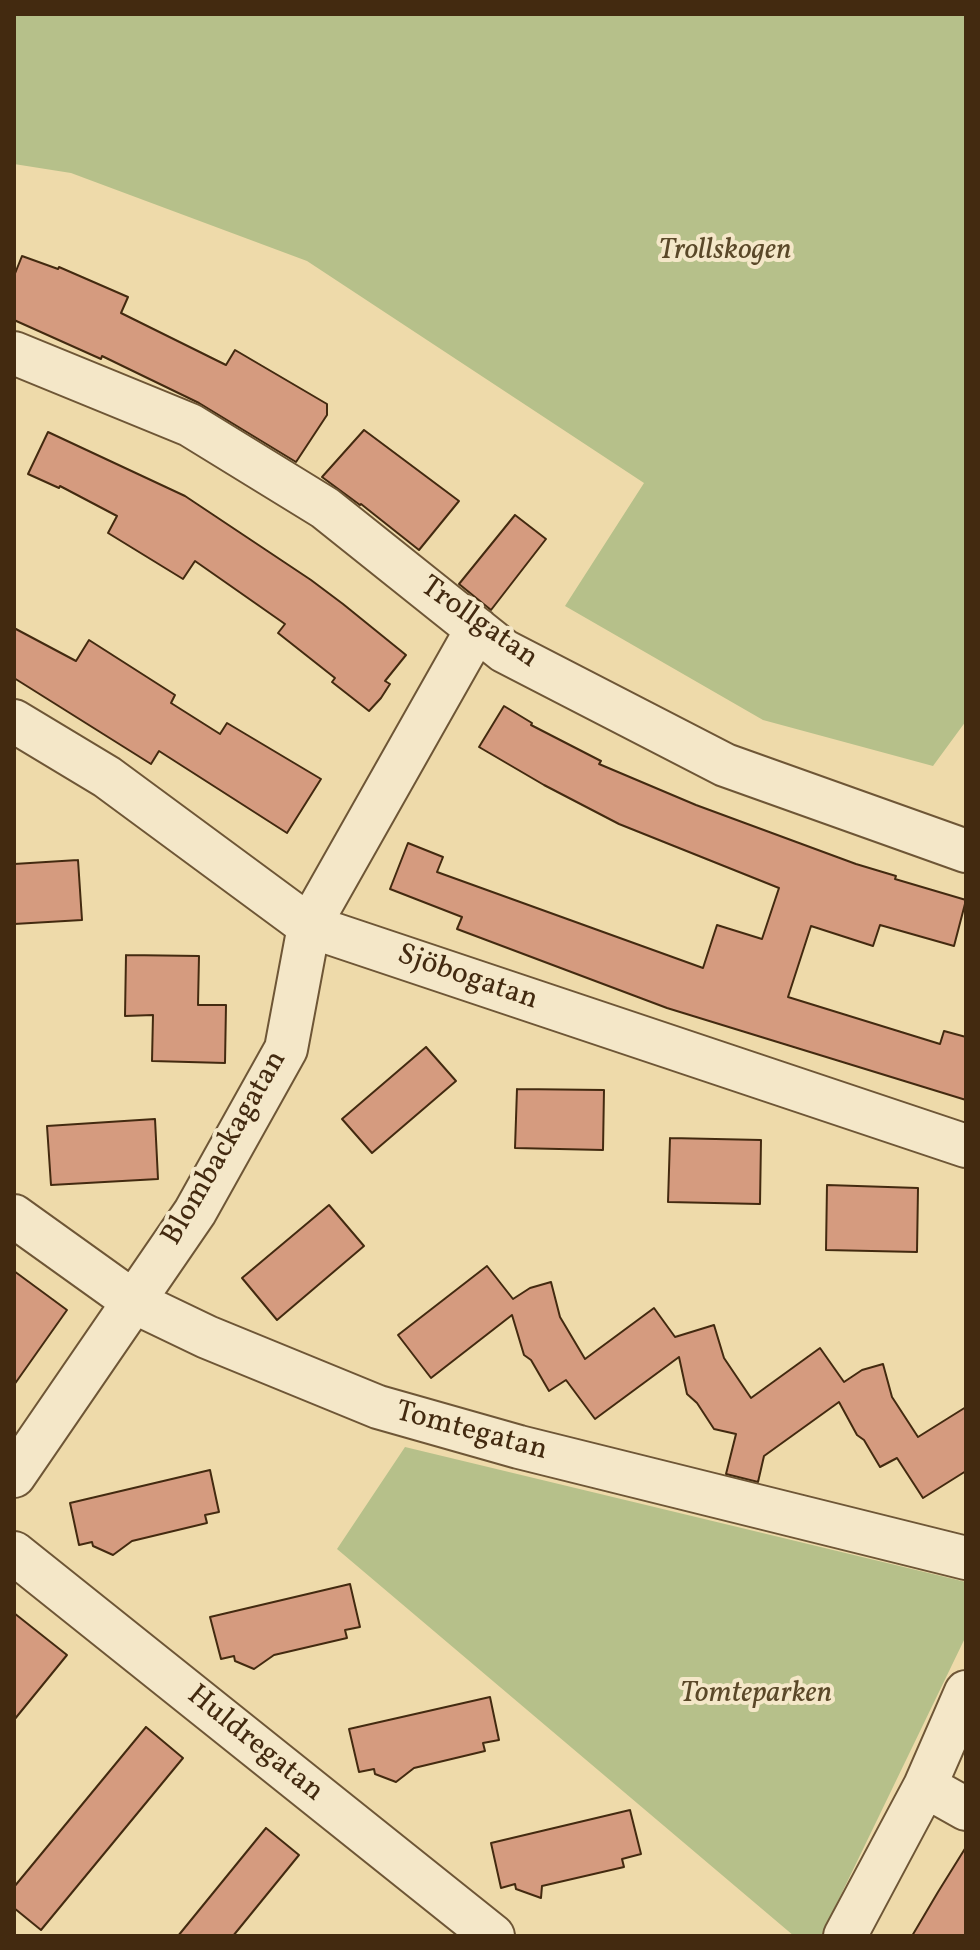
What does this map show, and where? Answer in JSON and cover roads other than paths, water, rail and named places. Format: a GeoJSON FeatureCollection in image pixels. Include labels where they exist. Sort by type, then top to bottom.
{"type":"FeatureCollection","features":[{"type":"Feature","properties":{"kind":"street","name":"Trollgatan"},"geometry":{"type":"LineString","coordinates":[[14,353],[190,425],[325,508],[504,651],[725,765],[966,851]]}},
{"type":"Feature","properties":{"kind":"street","name":"Blombackagatan"},"geometry":{"type":"LineString","coordinates":[[14,1476],[195,1212],[286,1049],[309,926],[477,629]]}},
{"type":"Feature","properties":{"kind":"street","name":"Sjöbogatan"},"geometry":{"type":"LineString","coordinates":[[14,721],[107,777],[309,926],[966,1146]]}},
{"type":"Feature","properties":{"kind":"street","name":"Tomtegatan"},"geometry":{"type":"LineString","coordinates":[[14,1216],[134,1302],[207,1337],[378,1407],[519,1447],[966,1558]]}},
{"type":"Feature","properties":{"kind":"street","name":"Huldregatan"},"geometry":{"type":"LineString","coordinates":[[14,1553],[493,1936]]}},
{"type":"Feature","properties":{"kind":"street"},"geometry":{"type":"LineString","coordinates":[[845,1936],[925,1786],[966,1692]]}},
{"type":"Feature","properties":{"kind":"street"},"geometry":{"type":"LineString","coordinates":[[925,1786],[966,1809]]}},
{"type":"Feature","properties":{"kind":"park label","name":"Trollskogen"},"geometry":{"type":"Point","coordinates":[725,252]}},
{"type":"Feature","properties":{"kind":"park label","name":"Tomteparken"},"geometry":{"type":"Point","coordinates":[756,1695]}}]}
